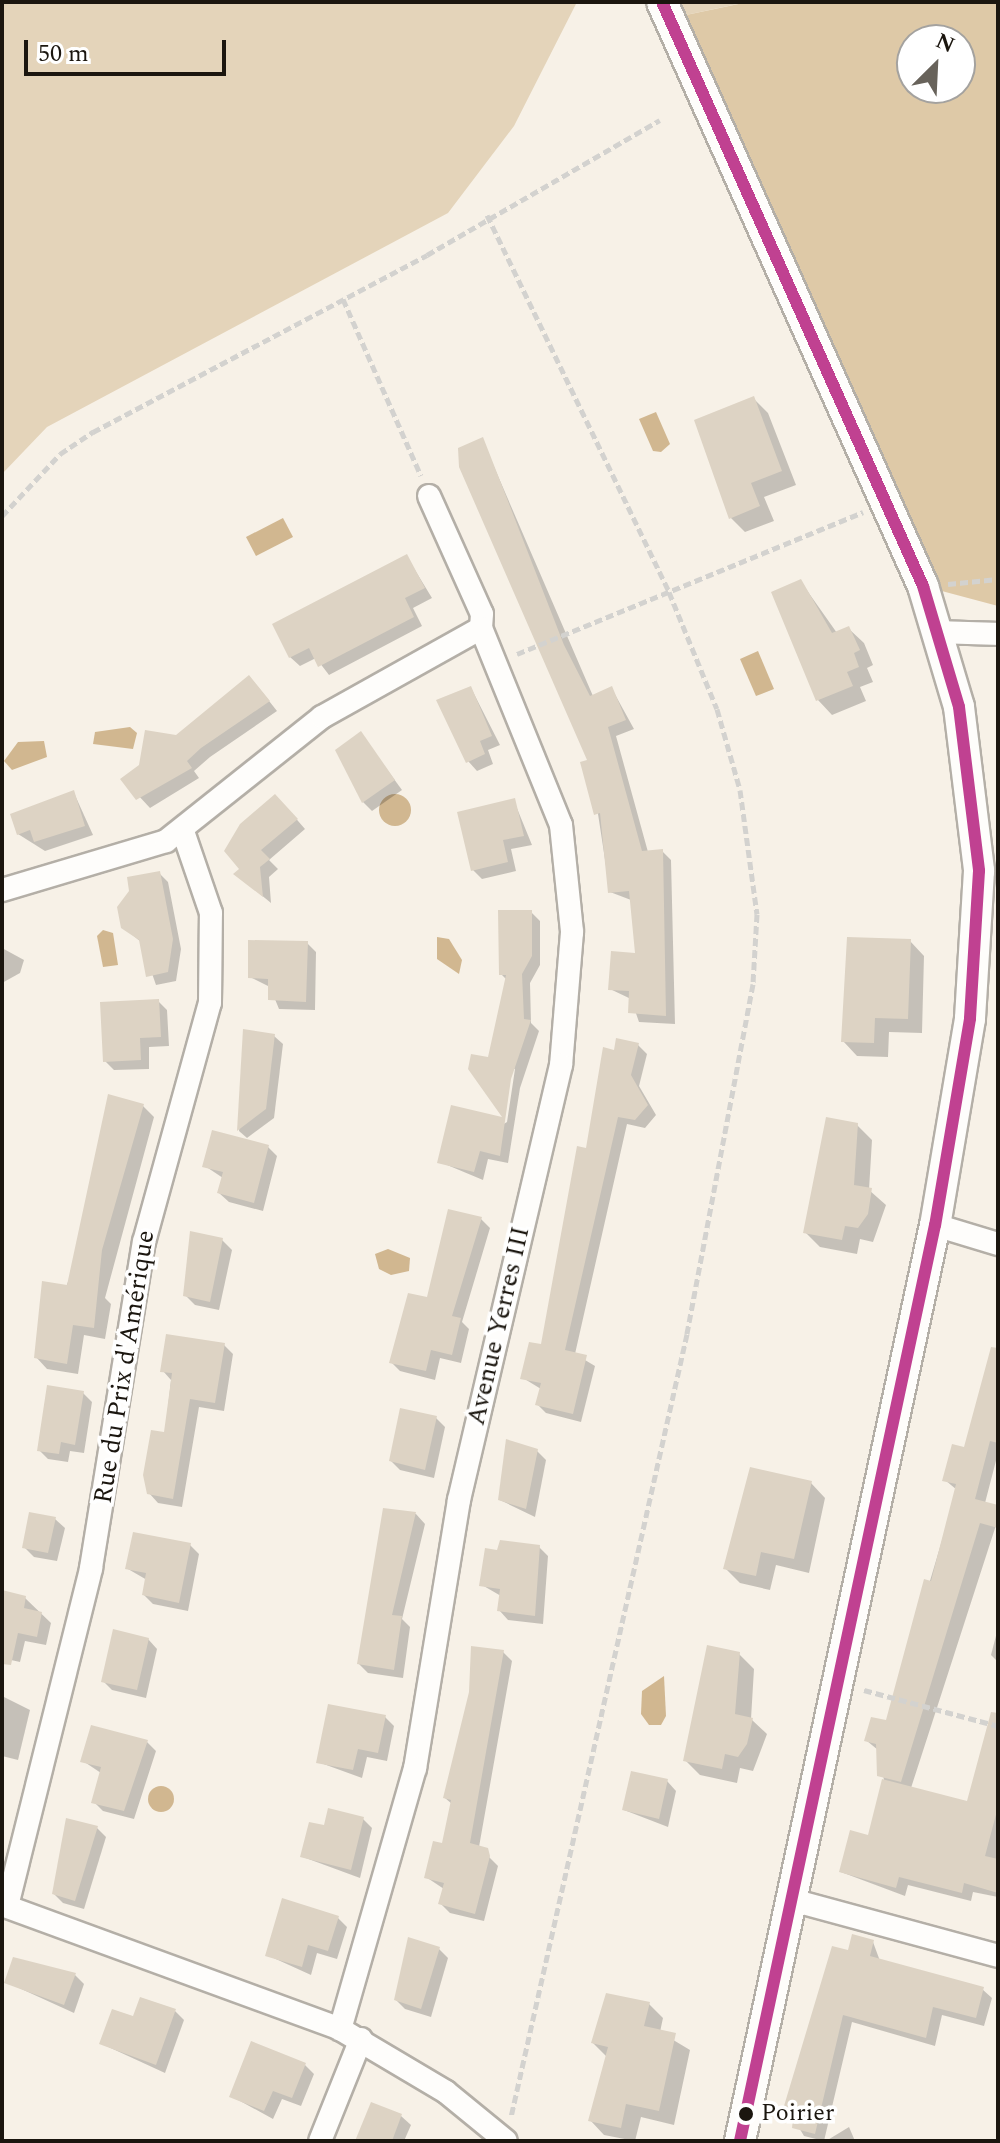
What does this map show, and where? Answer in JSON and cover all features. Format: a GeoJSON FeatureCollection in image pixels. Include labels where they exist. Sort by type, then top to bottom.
{"type":"FeatureCollection","features":[{"type":"Feature","properties":{"kind":"main road"},"geometry":{"type":"LineString","coordinates":[[662,2],[688,72],[882,504],[923,586],[938,632],[973,780],[979,871],[970,1019],[935,1225],[740,2141]]}},
{"type":"Feature","properties":{"kind":"street","name":"Avenue Yerres III"},"geometry":{"type":"LineString","coordinates":[[320,2141],[351,2034],[415,1768],[459,1500],[568,1015],[567,855],[500,662],[481,628],[482,614],[429,496]]}},
{"type":"Feature","properties":{"kind":"street"},"geometry":{"type":"LineString","coordinates":[[2,890],[183,831],[322,717],[481,628]]}},
{"type":"Feature","properties":{"kind":"street"},"geometry":{"type":"LineString","coordinates":[[938,632],[998,634]]}},
{"type":"Feature","properties":{"kind":"street","name":"Rue du Prix d'Amérique"},"geometry":{"type":"LineString","coordinates":[[4,1906],[91,1568],[144,1242],[210,1003],[211,913],[183,831]]}},
{"type":"Feature","properties":{"kind":"street"},"geometry":{"type":"LineString","coordinates":[[935,1225],[998,1244]]}},
{"type":"Feature","properties":{"kind":"street"},"geometry":{"type":"LineString","coordinates":[[792,1900],[998,1956]]}},
{"type":"Feature","properties":{"kind":"street"},"geometry":{"type":"LineString","coordinates":[[4,1906],[351,2034],[446,2092],[506,2141]]}},
{"type":"Feature","properties":{"kind":"path"},"geometry":{"type":"LineString","coordinates":[[2,516],[60,454],[93,432],[343,299],[660,120]]}},
{"type":"Feature","properties":{"kind":"path"},"geometry":{"type":"LineString","coordinates":[[487,215],[669,592],[740,790],[757,914],[753,984],[687,1334],[506,2141]]}},
{"type":"Feature","properties":{"kind":"path"},"geometry":{"type":"LineString","coordinates":[[343,299],[429,496]]}},
{"type":"Feature","properties":{"kind":"path"},"geometry":{"type":"LineString","coordinates":[[500,662],[882,504]]}},
{"type":"Feature","properties":{"kind":"path"},"geometry":{"type":"LineString","coordinates":[[923,586],[998,579]]}},
{"type":"Feature","properties":{"kind":"path"},"geometry":{"type":"LineString","coordinates":[[839,1683],[998,1726]]}},
{"type":"Feature","properties":{"kind":"shaded area"},"geometry":{"type":"Polygon","coordinates":[[[2,2],[577,2],[514,126],[448,213],[47,427],[2,474],[2,2]]]}},
{"type":"Feature","properties":{"kind":"shaded area"},"geometry":{"type":"Polygon","coordinates":[[[666,2],[747,2],[667,19],[666,2]]]}},
{"type":"Feature","properties":{"kind":"shaded area"},"geometry":{"type":"Polygon","coordinates":[[[748,2],[998,2],[998,606],[923,586],[667,19],[748,2]]]}},
{"type":"Feature","properties":{"kind":"shaded area"},"geometry":{"type":"Polygon","coordinates":[[[656,412],[670,444],[661,452],[653,451],[639,419],[656,412]]]}},
{"type":"Feature","properties":{"kind":"shaded area"},"geometry":{"type":"Polygon","coordinates":[[[283,518],[293,537],[256,556],[246,537],[283,518]]]}},
{"type":"Feature","properties":{"kind":"shaded area"},"geometry":{"type":"Polygon","coordinates":[[[758,651],[774,689],[756,696],[740,659],[758,651]]]}},
{"type":"Feature","properties":{"kind":"shaded area"},"geometry":{"type":"Polygon","coordinates":[[[130,727],[137,733],[133,749],[93,744],[95,732],[130,727]]]}},
{"type":"Feature","properties":{"kind":"shaded area"},"geometry":{"type":"Polygon","coordinates":[[[44,741],[47,757],[12,770],[4,761],[18,742],[44,741]]]}},
{"type":"Feature","properties":{"kind":"shaded area"},"geometry":{"type":"Polygon","coordinates":[[[395,794],[406,799],[411,810],[406,821],[395,826],[384,821],[379,810],[384,799],[395,794]]]}},
{"type":"Feature","properties":{"kind":"shaded area"},"geometry":{"type":"Polygon","coordinates":[[[103,930],[113,933],[118,965],[103,967],[97,936],[103,930]]]}},
{"type":"Feature","properties":{"kind":"shaded area"},"geometry":{"type":"Polygon","coordinates":[[[437,937],[449,939],[462,960],[459,974],[437,959],[437,937]]]}},
{"type":"Feature","properties":{"kind":"shaded area"},"geometry":{"type":"Polygon","coordinates":[[[388,1249],[410,1258],[409,1271],[391,1275],[379,1269],[375,1254],[388,1249]]]}},
{"type":"Feature","properties":{"kind":"shaded area"},"geometry":{"type":"Polygon","coordinates":[[[664,1676],[666,1716],[661,1725],[649,1725],[641,1714],[642,1691],[664,1676]]]}},
{"type":"Feature","properties":{"kind":"shaded area"},"geometry":{"type":"Polygon","coordinates":[[[161,1786],[170,1790],[174,1799],[170,1808],[161,1812],[152,1808],[148,1799],[152,1790],[161,1786]]]}},
{"type":"Feature","properties":{"kind":"building"},"geometry":{"type":"Polygon","coordinates":[[[754,396],[782,471],[751,483],[760,506],[729,519],[694,420],[754,396]]]}},
{"type":"Feature","properties":{"kind":"building"},"geometry":{"type":"Polygon","coordinates":[[[483,437],[564,645],[590,696],[612,686],[626,720],[608,727],[642,851],[663,849],[666,1016],[628,1013],[629,991],[608,990],[611,951],[635,953],[629,891],[608,893],[600,813],[594,815],[580,762],[587,760],[459,467],[458,448],[483,437]]]}},
{"type":"Feature","properties":{"kind":"building"},"geometry":{"type":"Polygon","coordinates":[[[407,554],[425,588],[405,598],[414,617],[318,667],[309,648],[289,658],[272,624],[407,554]]]}},
{"type":"Feature","properties":{"kind":"building"},"geometry":{"type":"Polygon","coordinates":[[[801,579],[832,633],[849,626],[860,650],[854,653],[859,667],[847,672],[853,686],[816,701],[771,592],[801,579]]]}},
{"type":"Feature","properties":{"kind":"building"},"geometry":{"type":"Polygon","coordinates":[[[249,675],[270,701],[201,748],[187,761],[192,768],[136,800],[120,779],[139,765],[145,730],[176,735],[249,675]]]}},
{"type":"Feature","properties":{"kind":"building"},"geometry":{"type":"Polygon","coordinates":[[[471,686],[492,736],[480,741],[485,754],[466,763],[436,700],[471,686]]]}},
{"type":"Feature","properties":{"kind":"building"},"geometry":{"type":"Polygon","coordinates":[[[361,731],[395,780],[362,803],[335,750],[361,731]]]}},
{"type":"Feature","properties":{"kind":"building"},"geometry":{"type":"Polygon","coordinates":[[[74,790],[85,826],[34,842],[30,830],[17,835],[10,814],[74,790]]]}},
{"type":"Feature","properties":{"kind":"building"},"geometry":{"type":"Polygon","coordinates":[[[275,794],[298,819],[261,850],[270,859],[260,867],[263,897],[233,874],[239,869],[224,851],[240,824],[275,794]]]}},
{"type":"Feature","properties":{"kind":"building"},"geometry":{"type":"Polygon","coordinates":[[[515,798],[524,836],[503,840],[508,862],[471,871],[457,812],[515,798]]]}},
{"type":"Feature","properties":{"kind":"building"},"geometry":{"type":"Polygon","coordinates":[[[160,871],[173,939],[168,972],[146,977],[139,940],[121,928],[117,907],[129,891],[127,877],[160,871]]]}},
{"type":"Feature","properties":{"kind":"building"},"geometry":{"type":"Polygon","coordinates":[[[498,910],[532,910],[532,956],[522,974],[524,1019],[531,1020],[511,1079],[500,1156],[480,1151],[474,1172],[437,1163],[451,1105],[502,1117],[468,1069],[471,1054],[488,1057],[506,975],[499,975],[498,910]]]}},
{"type":"Feature","properties":{"kind":"building"},"geometry":{"type":"Polygon","coordinates":[[[847,937],[911,939],[908,1019],[875,1018],[874,1043],[841,1042],[847,937]]]}},
{"type":"Feature","properties":{"kind":"building"},"geometry":{"type":"Polygon","coordinates":[[[248,940],[308,941],[306,1002],[268,1000],[268,979],[248,978],[248,940]]]}},
{"type":"Feature","properties":{"kind":"building"},"geometry":{"type":"Polygon","coordinates":[[[159,999],[161,1037],[140,1038],[141,1060],[103,1062],[100,1002],[159,999]]]}},
{"type":"Feature","properties":{"kind":"building"},"geometry":{"type":"Polygon","coordinates":[[[243,1029],[275,1034],[266,1109],[237,1131],[243,1029]]]}},
{"type":"Feature","properties":{"kind":"building"},"geometry":{"type":"Polygon","coordinates":[[[616,1038],[639,1043],[631,1075],[648,1105],[635,1120],[618,1117],[565,1350],[587,1355],[573,1414],[535,1405],[541,1383],[520,1379],[529,1342],[541,1344],[577,1146],[586,1148],[603,1047],[614,1050],[616,1038]]]}},
{"type":"Feature","properties":{"kind":"building"},"geometry":{"type":"Polygon","coordinates":[[[108,1094],[144,1104],[102,1250],[94,1328],[73,1325],[67,1364],[34,1358],[42,1281],[67,1285],[108,1094]]]}},
{"type":"Feature","properties":{"kind":"building"},"geometry":{"type":"Polygon","coordinates":[[[826,1117],[858,1123],[854,1185],[872,1188],[868,1214],[858,1228],[845,1226],[842,1240],[803,1233],[826,1117]]]}},
{"type":"Feature","properties":{"kind":"building"},"geometry":{"type":"Polygon","coordinates":[[[212,1130],[269,1145],[254,1203],[217,1193],[223,1172],[202,1167],[212,1130]]]}},
{"type":"Feature","properties":{"kind":"building"},"geometry":{"type":"Polygon","coordinates":[[[448,1209],[482,1217],[452,1316],[461,1318],[452,1355],[431,1350],[426,1371],[389,1363],[408,1293],[427,1297],[448,1209]]]}},
{"type":"Feature","properties":{"kind":"building"},"geometry":{"type":"Polygon","coordinates":[[[190,1231],[223,1238],[210,1302],[183,1296],[190,1231]]]}},
{"type":"Feature","properties":{"kind":"building"},"geometry":{"type":"Polygon","coordinates":[[[166,1334],[225,1343],[215,1403],[190,1399],[173,1499],[147,1494],[143,1475],[151,1430],[164,1432],[172,1373],[160,1372],[166,1334]]]}},
{"type":"Feature","properties":{"kind":"building"},"geometry":{"type":"Polygon","coordinates":[[[991,1347],[998,1348],[998,1443],[990,1441],[975,1499],[998,1505],[998,1528],[980,1523],[901,1782],[877,1776],[876,1744],[864,1741],[871,1717],[886,1720],[924,1579],[931,1581],[956,1484],[942,1481],[952,1444],[964,1447],[991,1347]]]}},
{"type":"Feature","properties":{"kind":"building"},"geometry":{"type":"Polygon","coordinates":[[[47,1385],[84,1391],[75,1445],[61,1442],[59,1454],[37,1451],[47,1385]]]}},
{"type":"Feature","properties":{"kind":"building"},"geometry":{"type":"Polygon","coordinates":[[[400,1408],[437,1416],[425,1470],[389,1461],[400,1408]]]}},
{"type":"Feature","properties":{"kind":"building"},"geometry":{"type":"Polygon","coordinates":[[[506,1439],[538,1449],[526,1509],[498,1500],[506,1439]]]}},
{"type":"Feature","properties":{"kind":"building"},"geometry":{"type":"Polygon","coordinates":[[[750,1467],[812,1481],[794,1559],[761,1552],[756,1576],[723,1569],[750,1467]]]}},
{"type":"Feature","properties":{"kind":"building"},"geometry":{"type":"Polygon","coordinates":[[[383,1508],[416,1512],[392,1615],[402,1616],[394,1670],[357,1664],[383,1508]]]}},
{"type":"Feature","properties":{"kind":"building"},"geometry":{"type":"Polygon","coordinates":[[[29,1512],[56,1517],[48,1553],[22,1548],[29,1512]]]}},
{"type":"Feature","properties":{"kind":"building"},"geometry":{"type":"Polygon","coordinates":[[[133,1532],[191,1543],[179,1603],[142,1595],[146,1573],[125,1569],[133,1532]]]}},
{"type":"Feature","properties":{"kind":"building"},"geometry":{"type":"Polygon","coordinates":[[[500,1540],[540,1545],[535,1616],[497,1611],[500,1589],[479,1586],[485,1548],[497,1550],[500,1540]]]}},
{"type":"Feature","properties":{"kind":"building"},"geometry":{"type":"Polygon","coordinates":[[[2,1590],[26,1596],[24,1608],[42,1612],[37,1637],[18,1633],[11,1665],[2,1664],[2,1590]]]}},
{"type":"Feature","properties":{"kind":"building"},"geometry":{"type":"Polygon","coordinates":[[[113,1629],[149,1638],[137,1690],[101,1682],[113,1629]]]}},
{"type":"Feature","properties":{"kind":"building"},"geometry":{"type":"Polygon","coordinates":[[[707,1645],[740,1652],[735,1714],[753,1718],[747,1744],[738,1757],[725,1754],[722,1769],[683,1761],[707,1645]]]}},
{"type":"Feature","properties":{"kind":"building"},"geometry":{"type":"Polygon","coordinates":[[[471,1646],[504,1650],[470,1843],[488,1848],[490,1856],[475,1914],[438,1904],[444,1883],[424,1878],[433,1841],[442,1843],[451,1800],[443,1798],[469,1692],[471,1646]]]}},
{"type":"Feature","properties":{"kind":"building"},"geometry":{"type":"Polygon","coordinates":[[[328,1704],[386,1715],[378,1753],[358,1749],[353,1770],[316,1763],[328,1704]]]}},
{"type":"Feature","properties":{"kind":"building"},"geometry":{"type":"Polygon","coordinates":[[[991,1712],[998,1713],[998,1807],[985,1856],[998,1859],[998,1893],[964,1883],[962,1893],[899,1877],[896,1888],[839,1872],[850,1830],[868,1835],[882,1779],[967,1801],[991,1712]]]}},
{"type":"Feature","properties":{"kind":"building"},"geometry":{"type":"Polygon","coordinates":[[[91,1725],[148,1740],[124,1811],[91,1803],[101,1767],[80,1762],[91,1725]]]}},
{"type":"Feature","properties":{"kind":"building"},"geometry":{"type":"Polygon","coordinates":[[[631,1771],[668,1779],[659,1819],[622,1810],[631,1771]]]}},
{"type":"Feature","properties":{"kind":"building"},"geometry":{"type":"Polygon","coordinates":[[[328,1808],[364,1817],[351,1870],[300,1857],[309,1822],[324,1825],[328,1808]]]}},
{"type":"Feature","properties":{"kind":"building"},"geometry":{"type":"Polygon","coordinates":[[[66,1818],[98,1826],[75,1901],[52,1894],[66,1818]]]}},
{"type":"Feature","properties":{"kind":"building"},"geometry":{"type":"Polygon","coordinates":[[[282,1898],[339,1916],[328,1951],[308,1945],[302,1967],[265,1956],[282,1898]]]}},
{"type":"Feature","properties":{"kind":"building"},"geometry":{"type":"Polygon","coordinates":[[[852,1934],[874,1940],[870,1956],[984,1987],[976,2018],[933,2007],[926,2038],[843,2015],[815,2134],[792,2128],[794,2109],[784,2106],[832,1946],[848,1950],[852,1934]]]}},
{"type":"Feature","properties":{"kind":"building"},"geometry":{"type":"Polygon","coordinates":[[[408,1937],[440,1947],[421,2009],[394,2000],[408,1937]]]}},
{"type":"Feature","properties":{"kind":"building"},"geometry":{"type":"Polygon","coordinates":[[[13,1957],[76,1973],[64,2005],[4,1983],[13,1957]]]}},
{"type":"Feature","properties":{"kind":"building"},"geometry":{"type":"Polygon","coordinates":[[[606,1993],[650,2002],[644,2026],[676,2033],[659,2111],[626,2104],[621,2128],[588,2121],[608,2047],[591,2043],[606,1993]]]}},
{"type":"Feature","properties":{"kind":"building"},"geometry":{"type":"Polygon","coordinates":[[[140,1997],[176,2009],[156,2065],[99,2044],[112,2009],[133,2016],[140,1997]]]}},
{"type":"Feature","properties":{"kind":"building"},"geometry":{"type":"Polygon","coordinates":[[[251,2041],[306,2063],[292,2098],[273,2091],[264,2111],[229,2097],[251,2041]]]}},
{"type":"Feature","properties":{"kind":"building"},"geometry":{"type":"Polygon","coordinates":[[[371,2102],[402,2114],[392,2141],[355,2141],[371,2102]]]}},
{"type":"Feature","properties":{"kind":"transit line"},"geometry":{"type":"LineString","coordinates":[[662,2],[923,586],[959,707],[979,871],[970,1019],[935,1225],[740,2141]]}},
{"type":"Feature","properties":{"kind":"place","name":"Poirier"},"geometry":{"type":"Point","coordinates":[746,2114]}}]}
